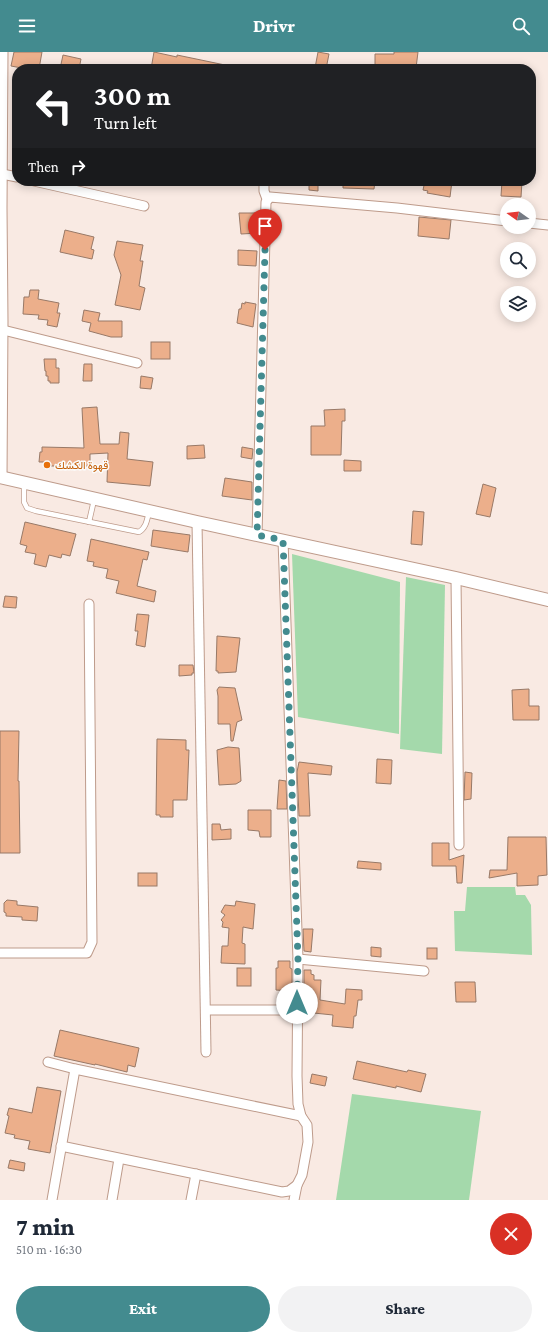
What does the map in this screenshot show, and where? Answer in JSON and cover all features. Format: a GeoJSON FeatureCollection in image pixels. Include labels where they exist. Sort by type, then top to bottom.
{"type":"FeatureCollection","features":[{"type":"Feature","properties":{"kind":"main road"},"geometry":{"type":"LineString","coordinates":[[1,477],[197,522],[456,578],[548,600]]}},
{"type":"Feature","properties":{"kind":"street"},"geometry":{"type":"LineString","coordinates":[[1,477],[3,330],[1,87],[3,52]]}},
{"type":"Feature","properties":{"kind":"street"},"geometry":{"type":"LineString","coordinates":[[2,174],[12,176]]}},
{"type":"Feature","properties":{"kind":"street"},"geometry":{"type":"LineString","coordinates":[[56,186],[144,206]]}},
{"type":"Feature","properties":{"kind":"street"},"geometry":{"type":"LineString","coordinates":[[257,535],[267,199],[264,186]]}},
{"type":"Feature","properties":{"kind":"street"},"geometry":{"type":"LineString","coordinates":[[267,199],[270,197],[397,208],[500,220]]}},
{"type":"Feature","properties":{"kind":"street"},"geometry":{"type":"LineString","coordinates":[[536,224],[548,225]]}},
{"type":"Feature","properties":{"kind":"street"},"geometry":{"type":"LineString","coordinates":[[3,330],[137,363]]}},
{"type":"Feature","properties":{"kind":"street"},"geometry":{"type":"LineString","coordinates":[[197,522],[206,1052]]}},
{"type":"Feature","properties":{"kind":"street"},"geometry":{"type":"LineString","coordinates":[[283,540],[298,959],[298,1104],[301,1116],[307,1125],[308,1142],[302,1175],[297,1185],[294,1200]]}},
{"type":"Feature","properties":{"kind":"street"},"geometry":{"type":"LineString","coordinates":[[456,578],[459,845]]}},
{"type":"Feature","properties":{"kind":"street"},"geometry":{"type":"LineString","coordinates":[[0,953],[87,953],[92,942],[89,604]]}},
{"type":"Feature","properties":{"kind":"street"},"geometry":{"type":"LineString","coordinates":[[298,959],[424,971]]}},
{"type":"Feature","properties":{"kind":"street"},"geometry":{"type":"LineString","coordinates":[[206,1010],[290,1010]]}},
{"type":"Feature","properties":{"kind":"street"},"geometry":{"type":"LineString","coordinates":[[48,1062],[75,1069],[301,1116]]}},
{"type":"Feature","properties":{"kind":"street"},"geometry":{"type":"LineString","coordinates":[[52,1200],[75,1069]]}},
{"type":"Feature","properties":{"kind":"street"},"geometry":{"type":"LineString","coordinates":[[61,1146],[282,1192],[289,1191],[297,1185]]}},
{"type":"Feature","properties":{"kind":"street"},"geometry":{"type":"LineString","coordinates":[[112,1200],[119,1159]]}},
{"type":"Feature","properties":{"kind":"street"},"geometry":{"type":"LineString","coordinates":[[191,1200],[196,1174]]}},
{"type":"Feature","properties":{"kind":"lane"},"geometry":{"type":"LineString","coordinates":[[24,483],[24,502],[27,508],[89,522],[139,532],[143,530],[146,524],[149,511]]}},
{"type":"Feature","properties":{"kind":"lane"},"geometry":{"type":"LineString","coordinates":[[89,522],[94,499]]}},
{"type":"Feature","properties":{"kind":"green space"},"geometry":{"type":"Polygon","coordinates":[[[292,554],[400,582],[399,734],[298,717],[292,554]]]}},
{"type":"Feature","properties":{"kind":"green space"},"geometry":{"type":"Polygon","coordinates":[[[406,577],[445,585],[442,754],[400,749],[406,577]]]}},
{"type":"Feature","properties":{"kind":"green space"},"geometry":{"type":"Polygon","coordinates":[[[467,887],[515,887],[516,895],[525,895],[531,905],[532,955],[455,951],[454,911],[465,911],[467,887]]]}},
{"type":"Feature","properties":{"kind":"green space"},"geometry":{"type":"Polygon","coordinates":[[[352,1094],[481,1111],[469,1200],[336,1200],[352,1094]]]}},
{"type":"Feature","properties":{"kind":"building"},"geometry":{"type":"Polygon","coordinates":[[[14,52],[42,52],[40,64],[12,64],[11,66],[14,52]]]}},
{"type":"Feature","properties":{"kind":"building"},"geometry":{"type":"Polygon","coordinates":[[[154,52],[220,64],[152,64],[154,52]]]}},
{"type":"Feature","properties":{"kind":"building"},"geometry":{"type":"Polygon","coordinates":[[[318,52],[329,54],[327,64],[316,64],[318,52]]]}},
{"type":"Feature","properties":{"kind":"building"},"geometry":{"type":"Polygon","coordinates":[[[394,52],[418,52],[416,64],[375,64],[375,54],[394,54],[394,52]]]}},
{"type":"Feature","properties":{"kind":"building"},"geometry":{"type":"Polygon","coordinates":[[[63,55],[81,59],[80,64],[61,64],[63,55]]]}},
{"type":"Feature","properties":{"kind":"building"},"geometry":{"type":"Polygon","coordinates":[[[309,186],[318,186],[318,191],[309,190],[309,186]]]}},
{"type":"Feature","properties":{"kind":"building"},"geometry":{"type":"Polygon","coordinates":[[[343,186],[374,186],[374,189],[343,188],[343,186]]]}},
{"type":"Feature","properties":{"kind":"building"},"geometry":{"type":"Polygon","coordinates":[[[424,186],[451,186],[450,197],[427,193],[428,191],[423,190],[424,186]]]}},
{"type":"Feature","properties":{"kind":"building"},"geometry":{"type":"Polygon","coordinates":[[[502,186],[522,186],[521,197],[501,196],[502,186]]]}},
{"type":"Feature","properties":{"kind":"building"},"geometry":{"type":"Polygon","coordinates":[[[239,213],[258,213],[259,233],[241,234],[239,213]]]}},
{"type":"Feature","properties":{"kind":"building"},"geometry":{"type":"Polygon","coordinates":[[[419,217],[451,220],[449,239],[418,236],[419,217]]]}},
{"type":"Feature","properties":{"kind":"building"},"geometry":{"type":"Polygon","coordinates":[[[65,230],[94,237],[91,249],[94,250],[92,259],[60,252],[65,230]]]}},
{"type":"Feature","properties":{"kind":"building"},"geometry":{"type":"Polygon","coordinates":[[[117,241],[143,245],[140,261],[143,261],[139,286],[145,288],[140,310],[115,305],[121,275],[114,255],[117,241]]]}},
{"type":"Feature","properties":{"kind":"building"},"geometry":{"type":"Polygon","coordinates":[[[238,250],[257,251],[256,266],[238,265],[238,250]]]}},
{"type":"Feature","properties":{"kind":"building"},"geometry":{"type":"Polygon","coordinates":[[[30,290],[39,290],[38,299],[59,303],[57,313],[60,313],[57,327],[47,325],[48,320],[38,319],[39,315],[23,314],[24,297],[29,297],[30,290]]]}},
{"type":"Feature","properties":{"kind":"building"},"geometry":{"type":"Polygon","coordinates":[[[245,302],[256,304],[253,327],[237,323],[239,309],[241,309],[242,303],[245,304],[245,302]]]}},
{"type":"Feature","properties":{"kind":"building"},"geometry":{"type":"Polygon","coordinates":[[[84,310],[100,313],[98,321],[122,321],[122,337],[111,337],[89,331],[91,323],[82,321],[84,310]]]}},
{"type":"Feature","properties":{"kind":"building"},"geometry":{"type":"Polygon","coordinates":[[[151,342],[170,342],[170,359],[151,359],[151,342]]]}},
{"type":"Feature","properties":{"kind":"building"},"geometry":{"type":"Polygon","coordinates":[[[44,359],[56,359],[56,368],[59,368],[59,383],[50,383],[50,381],[48,381],[44,359]]]}},
{"type":"Feature","properties":{"kind":"building"},"geometry":{"type":"Polygon","coordinates":[[[84,364],[92,364],[92,381],[83,381],[84,364]]]}},
{"type":"Feature","properties":{"kind":"building"},"geometry":{"type":"Polygon","coordinates":[[[141,376],[153,378],[151,389],[140,388],[141,376]]]}},
{"type":"Feature","properties":{"kind":"building"},"geometry":{"type":"Polygon","coordinates":[[[97,407],[100,444],[119,444],[120,432],[129,433],[127,459],[153,462],[150,486],[107,482],[108,453],[90,454],[90,466],[49,466],[49,462],[39,462],[42,447],[84,448],[82,408],[97,407]]]}},
{"type":"Feature","properties":{"kind":"building"},"geometry":{"type":"Polygon","coordinates":[[[345,409],[345,421],[342,421],[341,455],[311,455],[311,426],[325,426],[324,410],[345,409]]]}},
{"type":"Feature","properties":{"kind":"building"},"geometry":{"type":"Polygon","coordinates":[[[204,445],[205,458],[187,459],[187,446],[204,445]]]}},
{"type":"Feature","properties":{"kind":"building"},"geometry":{"type":"Polygon","coordinates":[[[242,447],[253,449],[252,459],[241,457],[242,447]]]}},
{"type":"Feature","properties":{"kind":"building"},"geometry":{"type":"Polygon","coordinates":[[[344,460],[361,461],[361,471],[344,471],[344,460]]]}},
{"type":"Feature","properties":{"kind":"building"},"geometry":{"type":"Polygon","coordinates":[[[225,478],[252,482],[252,500],[222,496],[225,478]]]}},
{"type":"Feature","properties":{"kind":"building"},"geometry":{"type":"Polygon","coordinates":[[[483,484],[496,488],[490,517],[476,514],[483,484]]]}},
{"type":"Feature","properties":{"kind":"building"},"geometry":{"type":"Polygon","coordinates":[[[413,511],[424,512],[422,545],[411,544],[413,511]]]}},
{"type":"Feature","properties":{"kind":"building"},"geometry":{"type":"Polygon","coordinates":[[[25,522],[76,534],[70,556],[62,554],[61,558],[49,555],[46,567],[34,564],[36,554],[25,552],[27,546],[20,544],[25,522]]]}},
{"type":"Feature","properties":{"kind":"building"},"geometry":{"type":"Polygon","coordinates":[[[153,530],[190,535],[188,552],[151,546],[153,530]]]}},
{"type":"Feature","properties":{"kind":"building"},"geometry":{"type":"Polygon","coordinates":[[[91,539],[149,552],[147,560],[143,559],[137,586],[156,591],[154,602],[116,593],[119,581],[106,578],[108,569],[93,566],[94,562],[87,561],[91,539]]]}},
{"type":"Feature","properties":{"kind":"building"},"geometry":{"type":"Polygon","coordinates":[[[5,596],[17,597],[16,608],[3,607],[5,596]]]}},
{"type":"Feature","properties":{"kind":"building"},"geometry":{"type":"Polygon","coordinates":[[[137,614],[149,615],[145,647],[136,645],[138,631],[135,631],[137,614]]]}},
{"type":"Feature","properties":{"kind":"building"},"geometry":{"type":"Polygon","coordinates":[[[217,636],[240,638],[236,672],[218,673],[218,671],[216,671],[217,636]]]}},
{"type":"Feature","properties":{"kind":"building"},"geometry":{"type":"Polygon","coordinates":[[[179,665],[193,665],[194,673],[192,673],[192,675],[179,676],[179,665]]]}},
{"type":"Feature","properties":{"kind":"building"},"geometry":{"type":"Polygon","coordinates":[[[219,687],[235,688],[242,720],[237,722],[233,741],[231,741],[230,724],[218,724],[217,690],[219,687]]]}},
{"type":"Feature","properties":{"kind":"building"},"geometry":{"type":"Polygon","coordinates":[[[529,689],[529,706],[539,706],[539,720],[513,720],[512,690],[529,689]]]}},
{"type":"Feature","properties":{"kind":"building"},"geometry":{"type":"Polygon","coordinates":[[[0,731],[19,731],[18,781],[20,853],[0,853],[0,731]]]}},
{"type":"Feature","properties":{"kind":"building"},"geometry":{"type":"Polygon","coordinates":[[[157,739],[186,740],[186,750],[189,750],[187,800],[173,800],[173,817],[160,817],[160,815],[156,815],[157,739]]]}},
{"type":"Feature","properties":{"kind":"building"},"geometry":{"type":"Polygon","coordinates":[[[228,747],[239,748],[241,781],[236,784],[219,785],[217,750],[228,747]]]}},
{"type":"Feature","properties":{"kind":"building"},"geometry":{"type":"Polygon","coordinates":[[[377,759],[392,760],[391,784],[376,783],[377,759]]]}},
{"type":"Feature","properties":{"kind":"building"},"geometry":{"type":"Polygon","coordinates":[[[299,762],[332,766],[331,775],[308,773],[310,816],[299,816],[297,772],[299,762]]]}},
{"type":"Feature","properties":{"kind":"building"},"geometry":{"type":"Polygon","coordinates":[[[465,772],[472,773],[471,799],[464,800],[465,772]]]}},
{"type":"Feature","properties":{"kind":"building"},"geometry":{"type":"Polygon","coordinates":[[[279,780],[286,781],[287,809],[277,809],[279,780]]]}},
{"type":"Feature","properties":{"kind":"building"},"geometry":{"type":"Polygon","coordinates":[[[248,810],[271,810],[271,837],[260,837],[259,831],[248,830],[248,810]]]}},
{"type":"Feature","properties":{"kind":"building"},"geometry":{"type":"Polygon","coordinates":[[[212,824],[220,824],[221,830],[231,829],[231,839],[212,840],[212,824]]]}},
{"type":"Feature","properties":{"kind":"building"},"geometry":{"type":"Polygon","coordinates":[[[508,837],[546,837],[547,875],[538,876],[538,885],[517,886],[517,873],[489,878],[490,870],[507,870],[508,837]]]}},
{"type":"Feature","properties":{"kind":"building"},"geometry":{"type":"Polygon","coordinates":[[[432,843],[449,843],[449,860],[464,855],[462,883],[457,883],[456,866],[432,866],[432,843]]]}},
{"type":"Feature","properties":{"kind":"building"},"geometry":{"type":"Polygon","coordinates":[[[358,861],[381,863],[381,870],[357,868],[358,861]]]}},
{"type":"Feature","properties":{"kind":"building"},"geometry":{"type":"Polygon","coordinates":[[[138,873],[157,873],[157,886],[138,886],[138,873]]]}},
{"type":"Feature","properties":{"kind":"building"},"geometry":{"type":"Polygon","coordinates":[[[7,900],[17,901],[17,905],[38,907],[37,921],[22,920],[22,917],[6,916],[6,913],[4,912],[4,903],[7,900]]]}},
{"type":"Feature","properties":{"kind":"building"},"geometry":{"type":"Polygon","coordinates":[[[236,901],[255,904],[253,929],[243,927],[242,943],[245,944],[245,964],[221,963],[222,946],[228,946],[229,928],[222,927],[223,922],[221,920],[225,915],[221,912],[225,905],[235,906],[236,901]]]}},
{"type":"Feature","properties":{"kind":"building"},"geometry":{"type":"Polygon","coordinates":[[[303,929],[313,929],[311,952],[304,951],[303,929]]]}},
{"type":"Feature","properties":{"kind":"building"},"geometry":{"type":"Polygon","coordinates":[[[371,947],[381,948],[381,957],[371,956],[371,947]]]}},
{"type":"Feature","properties":{"kind":"building"},"geometry":{"type":"Polygon","coordinates":[[[427,948],[437,948],[437,959],[427,959],[427,948]]]}},
{"type":"Feature","properties":{"kind":"building"},"geometry":{"type":"Polygon","coordinates":[[[278,961],[290,961],[290,968],[292,969],[292,991],[276,990],[276,968],[278,968],[278,961]]]}},
{"type":"Feature","properties":{"kind":"building"},"geometry":{"type":"Polygon","coordinates":[[[237,968],[251,968],[251,986],[237,986],[237,968]]]}},
{"type":"Feature","properties":{"kind":"building"},"geometry":{"type":"Polygon","coordinates":[[[304,970],[311,970],[311,974],[314,975],[314,980],[321,980],[320,1000],[345,1004],[346,989],[362,990],[362,1000],[358,1000],[353,1028],[332,1026],[333,1015],[304,1012],[304,970]]]}},
{"type":"Feature","properties":{"kind":"building"},"geometry":{"type":"Polygon","coordinates":[[[455,982],[475,982],[476,1002],[456,1002],[455,982]]]}},
{"type":"Feature","properties":{"kind":"building"},"geometry":{"type":"Polygon","coordinates":[[[60,1030],[139,1048],[135,1067],[128,1065],[127,1072],[54,1056],[60,1030]]]}},
{"type":"Feature","properties":{"kind":"building"},"geometry":{"type":"Polygon","coordinates":[[[357,1061],[407,1072],[408,1070],[426,1074],[421,1092],[353,1079],[357,1061]]]}},
{"type":"Feature","properties":{"kind":"building"},"geometry":{"type":"Polygon","coordinates":[[[312,1074],[327,1077],[325,1086],[310,1083],[312,1074]]]}},
{"type":"Feature","properties":{"kind":"building"},"geometry":{"type":"Polygon","coordinates":[[[37,1087],[61,1091],[50,1153],[28,1149],[30,1141],[14,1138],[15,1135],[5,1133],[9,1116],[7,1115],[9,1108],[32,1113],[37,1087]]]}},
{"type":"Feature","properties":{"kind":"building"},"geometry":{"type":"Polygon","coordinates":[[[10,1160],[25,1163],[24,1171],[8,1168],[10,1160]]]}},
{"type":"Feature","properties":{"kind":"place","name":"قهوة الكشك"},"geometry":{"type":"Point","coordinates":[47,465]}},
{"type":"Feature","properties":{"kind":"route"},"geometry":{"type":"LineString","coordinates":[[265,250],[257,535],[283,540],[298,959],[297,1003]]}}]}
